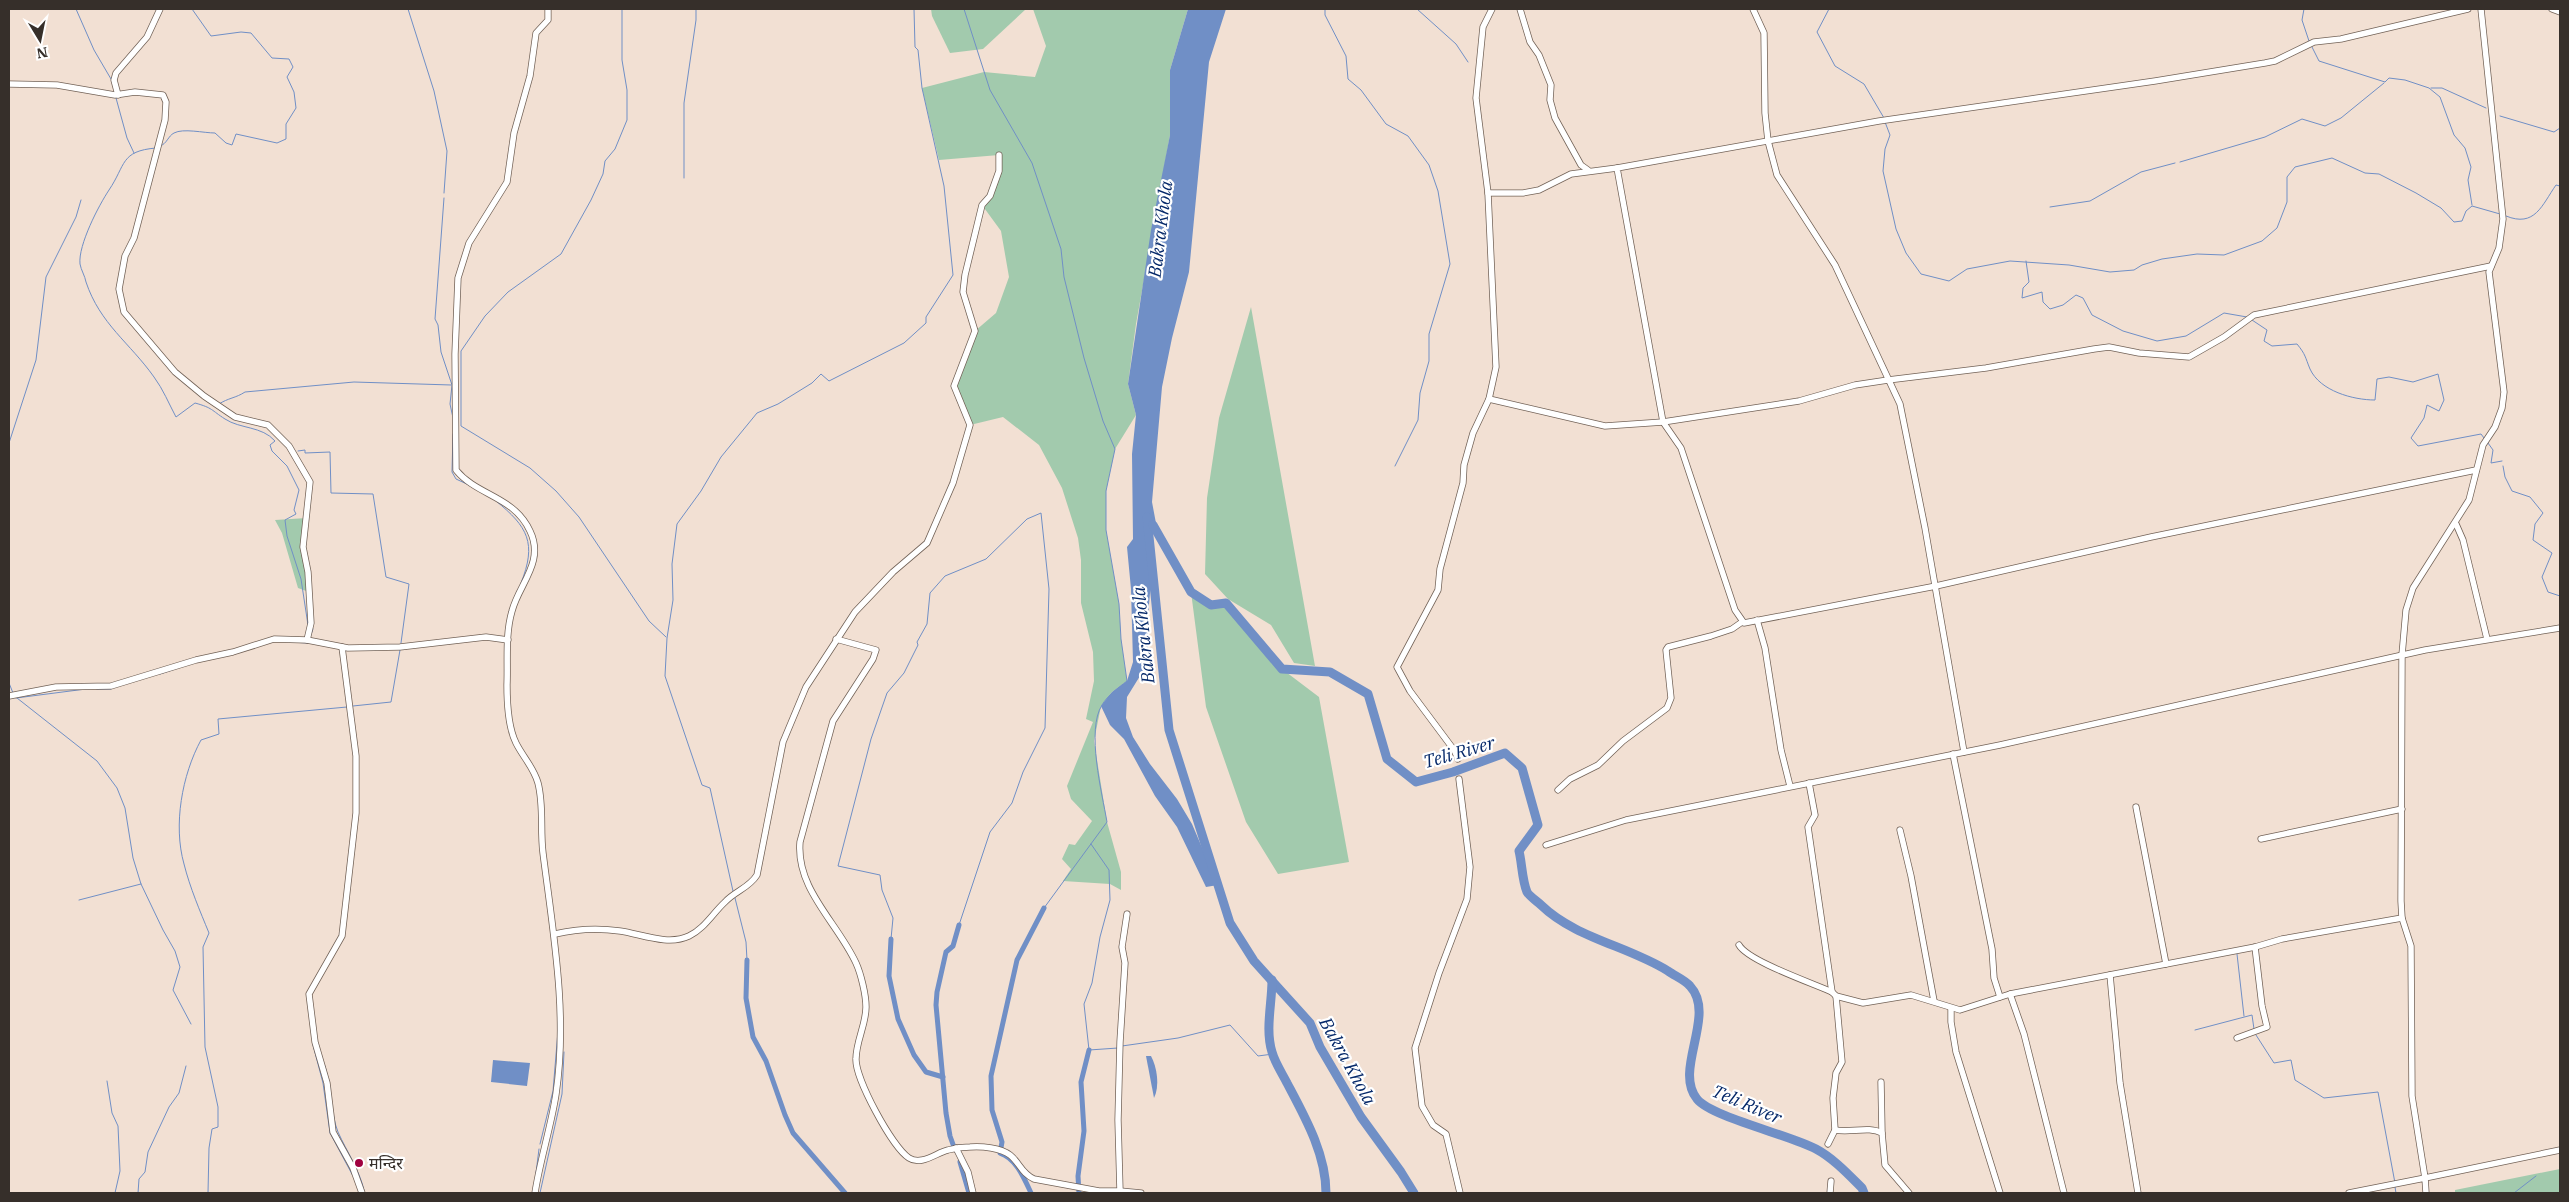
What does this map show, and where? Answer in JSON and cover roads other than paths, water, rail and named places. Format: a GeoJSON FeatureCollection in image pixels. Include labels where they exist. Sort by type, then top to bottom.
{"type":"FeatureCollection","features":[{"type":"Feature","properties":{"kind":"street"},"geometry":{"type":"LineString","coordinates":[[118,94],[114,80],[116,73],[147,37],[160,9]]}},
{"type":"Feature","properties":{"kind":"street"},"geometry":{"type":"LineString","coordinates":[[535,1193],[550,1126],[558,1072],[560,1003],[555,934],[542,850],[538,783],[530,764],[515,742],[510,718],[508,640],[512,610],[533,564],[535,546],[530,531],[518,512],[495,495],[462,478],[456,470],[455,354],[458,278],[469,243],[507,182],[514,133],[530,76],[536,33],[548,20],[548,9]]}},
{"type":"Feature","properties":{"kind":"street"},"geometry":{"type":"LineString","coordinates":[[1458,759],[1454,750],[1410,691],[1398,667],[1438,590],[1442,560],[1461,492],[1468,452],[1488,399],[1496,367],[1488,193],[1476,98],[1483,27],[1492,9]]}},
{"type":"Feature","properties":{"kind":"street"},"geometry":{"type":"LineString","coordinates":[[1520,9],[1530,42],[1539,55],[1551,85],[1550,100],[1555,118],[1581,165],[1588,170]]}},
{"type":"Feature","properties":{"kind":"street"},"geometry":{"type":"LineString","coordinates":[[1753,9],[1764,33],[1765,113],[1768,141],[1777,175],[1835,265],[1900,404],[1936,586],[1964,752]]}},
{"type":"Feature","properties":{"kind":"street"},"geometry":{"type":"LineString","coordinates":[[1488,193],[1523,193],[1539,190],[1571,174],[1588,170],[1617,168],[1879,121],[2276,61],[2314,42],[2341,39],[2468,9]]}},
{"type":"Feature","properties":{"kind":"street"},"geometry":{"type":"LineString","coordinates":[[2426,1193],[2412,1096],[2411,946],[2402,918],[2402,656],[2406,610],[2413,588],[2456,524],[2469,500],[2483,445],[2495,426],[2502,408],[2504,392],[2489,272],[2499,248],[2503,219],[2481,9]]}},
{"type":"Feature","properties":{"kind":"street"},"geometry":{"type":"LineString","coordinates":[[2552,9],[2560,12]]}},
{"type":"Feature","properties":{"kind":"street"},"geometry":{"type":"LineString","coordinates":[[9,84],[57,85],[118,94],[134,92],[163,96],[166,102],[164,120],[134,238],[125,256],[119,289],[124,312],[175,372],[204,396],[235,417],[268,425],[289,446],[310,482],[304,547],[308,572],[311,623],[306,640]]}},
{"type":"Feature","properties":{"kind":"street"},"geometry":{"type":"LineString","coordinates":[[555,934],[573,930],[599,930],[620,931],[666,940],[682,939],[697,931],[728,899],[752,883],[757,875],[783,742],[806,687],[836,639],[877,587],[927,543],[966,445],[970,425],[954,386],[975,331],[963,292],[982,205],[990,196],[999,170],[999,155]]}},
{"type":"Feature","properties":{"kind":"street"},"geometry":{"type":"LineString","coordinates":[[1617,168],[1664,422],[1681,448],[1735,610],[1742,622]]}},
{"type":"Feature","properties":{"kind":"street"},"geometry":{"type":"LineString","coordinates":[[1488,399],[1605,426],[1664,422],[1799,401],[1855,385],[1986,368],[2109,348],[2139,353],[2189,357],[2224,337],[2254,315],[2491,266]]}},
{"type":"Feature","properties":{"kind":"street"},"geometry":{"type":"LineString","coordinates":[[1558,790],[1570,780],[1598,765],[1623,741],[1667,708],[1671,698],[1666,650],[1668,647],[1732,629],[1742,622],[1936,586],[2166,533],[2476,470]]}},
{"type":"Feature","properties":{"kind":"street"},"geometry":{"type":"LineString","coordinates":[[2456,524],[2463,540],[2487,639]]}},
{"type":"Feature","properties":{"kind":"street"},"geometry":{"type":"LineString","coordinates":[[1757,620],[1765,648],[1781,750],[1790,786]]}},
{"type":"Feature","properties":{"kind":"street"},"geometry":{"type":"LineString","coordinates":[[1546,845],[1626,820],[1964,752],[2402,656],[2487,639],[2560,628]]}},
{"type":"Feature","properties":{"kind":"street"},"geometry":{"type":"LineString","coordinates":[[9,696],[56,687],[111,686],[274,639],[306,640],[342,648],[400,647],[486,637],[508,640]]}},
{"type":"Feature","properties":{"kind":"street"},"geometry":{"type":"LineString","coordinates":[[836,639],[876,650],[873,659],[833,722],[800,842],[799,858],[816,900],[845,942],[857,964],[866,1007],[856,1047],[857,1074],[882,1123],[896,1144],[909,1158],[924,1160],[960,1149],[993,1148],[1010,1155],[1025,1175],[1034,1179],[1092,1190],[1141,1193]]}},
{"type":"Feature","properties":{"kind":"street"},"geometry":{"type":"LineString","coordinates":[[342,648],[356,756],[356,804],[342,936],[309,994],[315,1042],[327,1083],[333,1132],[353,1168],[362,1193]]}},
{"type":"Feature","properties":{"kind":"street"},"geometry":{"type":"LineString","coordinates":[[1953,754],[1992,949],[1994,978],[2000,997]]}},
{"type":"Feature","properties":{"kind":"street"},"geometry":{"type":"LineString","coordinates":[[1459,780],[1470,867],[1466,899],[1439,973],[1415,1048],[1422,1106],[1433,1125],[1446,1134],[1460,1193]]}},
{"type":"Feature","properties":{"kind":"street"},"geometry":{"type":"LineString","coordinates":[[1809,784],[1816,815],[1808,828],[1842,1058],[1836,1073],[1833,1098],[1835,1130],[1828,1144]]}},
{"type":"Feature","properties":{"kind":"street"},"geometry":{"type":"LineString","coordinates":[[2136,807],[2166,964]]}},
{"type":"Feature","properties":{"kind":"street"},"geometry":{"type":"LineString","coordinates":[[2261,839],[2402,809]]}},
{"type":"Feature","properties":{"kind":"street"},"geometry":{"type":"LineString","coordinates":[[1900,830],[1911,876],[1934,1001]]}},
{"type":"Feature","properties":{"kind":"street"},"geometry":{"type":"LineString","coordinates":[[1120,1191],[1118,1080],[1125,963],[1122,946],[1128,914]]}},
{"type":"Feature","properties":{"kind":"street"},"geometry":{"type":"LineString","coordinates":[[1739,945],[1749,954],[1774,967],[1834,994],[1863,1003],[1877,1003],[1911,995],[1934,1001],[1951,1009],[1960,1010],[1983,1005],[2010,994],[2255,947],[2282,939],[2402,918]]}},
{"type":"Feature","properties":{"kind":"street"},"geometry":{"type":"LineString","coordinates":[[2237,1038],[2267,1027],[2262,1006],[2255,947]]}},
{"type":"Feature","properties":{"kind":"street"},"geometry":{"type":"LineString","coordinates":[[2110,975],[2120,1083],[2138,1193]]}},
{"type":"Feature","properties":{"kind":"street"},"geometry":{"type":"LineString","coordinates":[[2010,994],[2024,1034],[2064,1193]]}},
{"type":"Feature","properties":{"kind":"street"},"geometry":{"type":"LineString","coordinates":[[1951,1009],[1951,1022],[1956,1052],[2000,1193]]}},
{"type":"Feature","properties":{"kind":"street"},"geometry":{"type":"LineString","coordinates":[[1881,1082],[1882,1134],[1885,1165],[1909,1193]]}},
{"type":"Feature","properties":{"kind":"street"},"geometry":{"type":"LineString","coordinates":[[1835,1130],[1849,1132],[1875,1129],[1882,1134]]}},
{"type":"Feature","properties":{"kind":"street"},"geometry":{"type":"LineString","coordinates":[[960,1149],[973,1193]]}},
{"type":"Feature","properties":{"kind":"street"},"geometry":{"type":"LineString","coordinates":[[2349,1193],[2560,1150]]}},
{"type":"Feature","properties":{"kind":"street"},"geometry":{"type":"LineString","coordinates":[[1830,1193],[1831,1182]]}},
{"type":"Feature","properties":{"kind":"water"},"geometry":{"type":"Polygon","coordinates":[[[1188,9],[1226,9],[1209,62],[1189,272],[1162,387],[1152,502],[1158,534],[1148,528],[1152,570],[1148,616],[1148,663],[1127,697],[1126,718],[1133,737],[1150,764],[1177,799],[1192,824],[1218,885],[1206,887],[1177,827],[1155,796],[1124,739],[1110,725],[1101,706],[1112,692],[1127,681],[1133,662],[1131,589],[1127,547],[1133,539],[1132,454],[1136,415],[1128,384],[1151,230],[1170,135],[1170,70],[1188,9]]]}},
{"type":"Feature","properties":{"kind":"water"},"geometry":{"type":"Polygon","coordinates":[[[1146,1056],[1151,1056],[1156,1071],[1157,1088],[1154,1098],[1146,1056]]]}},
{"type":"Feature","properties":{"kind":"water"},"geometry":{"type":"Polygon","coordinates":[[[493,1060],[530,1063],[527,1086],[491,1082],[493,1060]]]}},
{"type":"Feature","properties":{"kind":"waterway"},"geometry":{"type":"LineString","coordinates":[[76,9],[94,50],[111,79]]}},
{"type":"Feature","properties":{"kind":"waterway"},"geometry":{"type":"LineString","coordinates":[[160,146],[172,134],[183,131],[215,133],[226,143],[232,145],[236,134],[277,143],[286,139],[286,124],[296,108],[294,92],[287,77],[293,67],[289,59],[272,58],[251,33],[241,32],[211,36],[192,9]]}},
{"type":"Feature","properties":{"kind":"waterway"},"geometry":{"type":"LineString","coordinates":[[408,9],[434,91],[447,151],[444,193]]}},
{"type":"Feature","properties":{"kind":"waterway"},"geometry":{"type":"LineString","coordinates":[[622,9],[622,60],[627,90],[627,120],[615,149],[605,161],[603,174],[591,200],[561,254],[508,292],[485,316],[461,351],[461,426],[530,468],[556,491],[579,517],[649,621],[666,637]]}},
{"type":"Feature","properties":{"kind":"waterway"},"geometry":{"type":"LineString","coordinates":[[684,178],[684,103],[696,9]]}},
{"type":"Feature","properties":{"kind":"waterway"},"geometry":{"type":"LineString","coordinates":[[733,891],[710,788],[702,785],[665,676],[667,638],[673,600],[672,564],[677,524],[701,491],[721,457],[757,413],[778,404],[812,383],[821,374],[829,381],[904,343],[926,323],[926,317],[953,275],[944,186],[922,88],[918,50],[915,47],[914,9]]}},
{"type":"Feature","properties":{"kind":"waterway"},"geometry":{"type":"LineString","coordinates":[[964,9],[990,90],[1032,163],[1061,249],[1064,277],[1084,358],[1103,421],[1115,449],[1106,491],[1106,530],[1119,604],[1121,639],[1127,681],[1104,701],[1097,716],[1095,730],[1099,779],[1107,822],[1044,908]]}},
{"type":"Feature","properties":{"kind":"waterway"},"geometry":{"type":"LineString","coordinates":[[1325,9],[1325,15],[1346,56],[1348,79],[1361,90],[1386,124],[1408,136],[1429,165],[1438,191],[1450,264],[1429,334],[1429,361],[1420,393],[1418,420],[1395,466]]}},
{"type":"Feature","properties":{"kind":"waterway"},"geometry":{"type":"LineString","coordinates":[[1417,9],[1456,44],[1468,62]]}},
{"type":"Feature","properties":{"kind":"waterway"},"geometry":{"type":"LineString","coordinates":[[1829,9],[1817,32],[1835,66],[1864,84],[1884,118]]}},
{"type":"Feature","properties":{"kind":"waterway"},"geometry":{"type":"LineString","coordinates":[[2304,9],[2302,20],[2309,41]]}},
{"type":"Feature","properties":{"kind":"waterway"},"geometry":{"type":"LineString","coordinates":[[2546,9],[2550,10]]}},
{"type":"Feature","properties":{"kind":"waterway"},"geometry":{"type":"LineString","coordinates":[[2312,47],[2319,61],[2385,82],[2389,78],[2405,80],[2429,88],[2440,97],[2454,135],[2465,148],[2471,167],[2468,180],[2472,205]]}},
{"type":"Feature","properties":{"kind":"waterway"},"geometry":{"type":"LineString","coordinates":[[2180,162],[2265,137],[2302,119],[2325,126],[2341,118],[2384,83]]}},
{"type":"Feature","properties":{"kind":"waterway"},"geometry":{"type":"LineString","coordinates":[[2431,88],[2442,88],[2486,108]]}},
{"type":"Feature","properties":{"kind":"waterway"},"geometry":{"type":"LineString","coordinates":[[116,98],[127,138],[134,153]]}},
{"type":"Feature","properties":{"kind":"waterway"},"geometry":{"type":"LineString","coordinates":[[2500,116],[2554,132],[2560,128]]}},
{"type":"Feature","properties":{"kind":"waterway"},"geometry":{"type":"LineString","coordinates":[[1885,122],[1890,135],[1885,149],[1883,171],[1896,229],[1906,253],[1921,274],[1949,281],[1967,269],[2010,261],[2069,265],[2110,272],[2134,270],[2142,265],[2162,259],[2197,254],[2224,255],[2262,241],[2277,228],[2287,202],[2287,177],[2295,167],[2332,158],[2365,173],[2379,174],[2416,193],[2441,208],[2454,222],[2462,221],[2466,211],[2472,206],[2500,214]]}},
{"type":"Feature","properties":{"kind":"waterway"},"geometry":{"type":"LineString","coordinates":[[156,148],[136,152],[125,161],[90,226],[80,256],[81,268],[99,310],[154,377],[176,417],[195,403],[209,408],[237,425],[264,433],[275,441],[270,445],[272,451],[287,466],[299,490],[294,510],[296,514],[285,520],[287,536],[301,579],[308,625]]}},
{"type":"Feature","properties":{"kind":"waterway"},"geometry":{"type":"LineString","coordinates":[[2050,207],[2090,201],[2141,172],[2175,163]]}},
{"type":"Feature","properties":{"kind":"waterway"},"geometry":{"type":"LineString","coordinates":[[2506,216],[2516,219],[2531,217],[2542,207],[2556,185],[2560,186]]}},
{"type":"Feature","properties":{"kind":"waterway"},"geometry":{"type":"LineString","coordinates":[[444,198],[435,319],[438,325],[441,352],[452,385],[450,404],[453,418]]}},
{"type":"Feature","properties":{"kind":"waterway"},"geometry":{"type":"LineString","coordinates":[[9,443],[36,360],[46,277],[76,217],[81,200]]}},
{"type":"Feature","properties":{"kind":"waterway"},"geometry":{"type":"LineString","coordinates":[[2026,261],[2029,282],[2023,288],[2022,298],[2042,292],[2043,302],[2050,309],[2063,305],[2076,295],[2083,298],[2092,315],[2123,331],[2157,341],[2186,336],[2224,313],[2247,317]]}},
{"type":"Feature","properties":{"kind":"waterway"},"geometry":{"type":"LineString","coordinates":[[2252,320],[2267,330],[2264,341],[2272,346],[2297,344],[2315,377],[2329,388],[2347,396],[2375,400],[2377,379],[2389,377],[2413,382],[2438,374],[2444,400],[2439,411],[2427,405],[2424,418],[2411,438],[2418,446],[2481,434],[2484,438]]}},
{"type":"Feature","properties":{"kind":"waterway"},"geometry":{"type":"LineString","coordinates":[[219,404],[245,392],[354,382],[451,385]]}},
{"type":"Feature","properties":{"kind":"waterway"},"geometry":{"type":"LineString","coordinates":[[453,434],[452,472],[456,479],[469,485]]}},
{"type":"Feature","properties":{"kind":"waterway"},"geometry":{"type":"LineString","coordinates":[[2488,443],[2493,450],[2491,463],[2502,461]]}},
{"type":"Feature","properties":{"kind":"waterway"},"geometry":{"type":"LineString","coordinates":[[298,451],[305,450],[305,453],[330,452],[331,493],[373,494],[386,577],[409,584],[401,643]]}},
{"type":"Feature","properties":{"kind":"waterway"},"geometry":{"type":"LineString","coordinates":[[2503,466],[2505,477],[2512,491],[2530,497],[2543,513],[2535,524],[2533,540],[2552,553],[2542,577],[2548,592],[2560,596]]}},
{"type":"Feature","properties":{"kind":"waterway"},"geometry":{"type":"LineString","coordinates":[[496,501],[516,519],[522,528],[529,546],[526,569],[521,583]]}},
{"type":"Feature","properties":{"kind":"waterway"},"geometry":{"type":"LineString","coordinates":[[891,939],[893,918],[882,890],[880,875],[838,866],[871,739],[887,693],[904,673],[918,645],[917,642],[927,624],[930,593],[945,576],[986,559],[1027,519],[1041,513],[1049,589],[1045,728],[1023,772],[1012,803],[990,832],[959,925]]}},
{"type":"Feature","properties":{"kind":"waterway","name":"Bakra Khola"},"geometry":{"type":"LineString","coordinates":[[1147,517],[1169,730],[1230,923],[1254,961],[1310,1023],[1320,1047],[1361,1117],[1414,1193]]}},
{"type":"Feature","properties":{"kind":"waterway","name":"Teli River"},"geometry":{"type":"LineString","coordinates":[[1153,525],[1191,592],[1211,605],[1226,603],[1282,669],[1330,672],[1368,694],[1387,759],[1416,782],[1453,772],[1505,753],[1522,768],[1538,825],[1519,851],[1528,894],[1570,926],[1652,962],[1690,986],[1697,998],[1699,1012],[1690,1073],[1691,1087],[1697,1099],[1705,1106],[1734,1119],[1816,1149],[1840,1167],[1862,1188],[1864,1193]]}},
{"type":"Feature","properties":{"kind":"waterway"},"geometry":{"type":"LineString","coordinates":[[509,612],[517,591]]}},
{"type":"Feature","properties":{"kind":"waterway"},"geometry":{"type":"LineString","coordinates":[[310,637],[313,629]]}},
{"type":"Feature","properties":{"kind":"waterway"},"geometry":{"type":"LineString","coordinates":[[290,642],[308,643]]}},
{"type":"Feature","properties":{"kind":"waterway"},"geometry":{"type":"LineString","coordinates":[[222,657],[247,650]]}},
{"type":"Feature","properties":{"kind":"waterway"},"geometry":{"type":"LineString","coordinates":[[353,706],[391,702],[400,650]]}},
{"type":"Feature","properties":{"kind":"waterway"},"geometry":{"type":"LineString","coordinates":[[160,674],[175,669]]}},
{"type":"Feature","properties":{"kind":"waterway"},"geometry":{"type":"LineString","coordinates":[[9,683],[13,693]]}},
{"type":"Feature","properties":{"kind":"waterway"},"geometry":{"type":"LineString","coordinates":[[16,698],[86,689]]}},
{"type":"Feature","properties":{"kind":"waterway"},"geometry":{"type":"LineString","coordinates":[[97,689],[111,689]]}},
{"type":"Feature","properties":{"kind":"waterway"},"geometry":{"type":"LineString","coordinates":[[17,698],[97,761],[117,788],[125,808],[133,858],[141,884],[175,951],[180,967],[173,990],[191,1024]]}},
{"type":"Feature","properties":{"kind":"waterway"},"geometry":{"type":"LineString","coordinates":[[208,1193],[209,1148],[212,1129],[218,1127],[218,1107],[205,1047],[203,947],[209,933],[186,873],[181,849],[179,833],[184,784],[201,740],[219,734],[218,719],[347,707]]}},
{"type":"Feature","properties":{"kind":"waterway"},"geometry":{"type":"LineString","coordinates":[[1091,844],[1109,870],[1110,900],[1100,937],[1092,983],[1084,1004],[1089,1050],[1118,1048]]}},
{"type":"Feature","properties":{"kind":"waterway"},"geometry":{"type":"LineString","coordinates":[[79,900],[141,884]]}},
{"type":"Feature","properties":{"kind":"waterway"},"geometry":{"type":"LineString","coordinates":[[735,898],[746,942],[747,960]]}},
{"type":"Feature","properties":{"kind":"waterway"},"geometry":{"type":"LineString","coordinates":[[1031,1193],[1015,1164],[1011,1159],[1000,1153],[1002,1142],[992,1110],[991,1076],[1017,960],[1044,908]]}},
{"type":"Feature","properties":{"kind":"waterway"},"geometry":{"type":"LineString","coordinates":[[955,1150],[950,1136],[946,1113],[936,1005],[946,952],[953,946],[959,925]]}},
{"type":"Feature","properties":{"kind":"waterway"},"geometry":{"type":"LineString","coordinates":[[891,939],[889,976],[898,1019],[914,1055],[926,1072],[943,1077]]}},
{"type":"Feature","properties":{"kind":"waterway"},"geometry":{"type":"LineString","coordinates":[[2237,954],[2244,1016]]}},
{"type":"Feature","properties":{"kind":"waterway"},"geometry":{"type":"LineString","coordinates":[[747,960],[746,998],[753,1037],[766,1061],[785,1115],[793,1133],[845,1193]]}},
{"type":"Feature","properties":{"kind":"waterway"},"geometry":{"type":"LineString","coordinates":[[1272,980],[1269,1025],[1272,1052],[1313,1136],[1322,1164],[1326,1193]]}},
{"type":"Feature","properties":{"kind":"waterway"},"geometry":{"type":"LineString","coordinates":[[2195,1030],[2252,1015],[2254,1029]]}},
{"type":"Feature","properties":{"kind":"waterway"},"geometry":{"type":"LineString","coordinates":[[1122,1046],[1178,1038],[1230,1025],[1258,1056],[1273,1054]]}},
{"type":"Feature","properties":{"kind":"waterway"},"geometry":{"type":"LineString","coordinates":[[540,1144],[553,1091],[558,1031]]}},
{"type":"Feature","properties":{"kind":"waterway"},"geometry":{"type":"LineString","coordinates":[[2256,1035],[2274,1063],[2291,1060],[2295,1080],[2324,1098],[2378,1092],[2395,1183]]}},
{"type":"Feature","properties":{"kind":"waterway"},"geometry":{"type":"LineString","coordinates":[[313,1045],[323,1083],[330,1133],[353,1176]]}},
{"type":"Feature","properties":{"kind":"waterway"},"geometry":{"type":"LineString","coordinates":[[1079,1193],[1078,1176],[1084,1131],[1081,1082],[1089,1050]]}},
{"type":"Feature","properties":{"kind":"waterway"},"geometry":{"type":"LineString","coordinates":[[540,1193],[562,1094],[564,1052]]}},
{"type":"Feature","properties":{"kind":"waterway"},"geometry":{"type":"LineString","coordinates":[[138,1193],[139,1179],[145,1172],[148,1152],[169,1107],[179,1093],[186,1066]]}},
{"type":"Feature","properties":{"kind":"waterway"},"geometry":{"type":"LineString","coordinates":[[325,1066],[338,1132],[359,1175],[364,1190]]}},
{"type":"Feature","properties":{"kind":"waterway"},"geometry":{"type":"LineString","coordinates":[[107,1081],[112,1113],[118,1126],[120,1171],[115,1193]]}},
{"type":"Feature","properties":{"kind":"waterway"},"geometry":{"type":"LineString","coordinates":[[536,1173],[539,1149]]}},
{"type":"Feature","properties":{"kind":"waterway"},"geometry":{"type":"LineString","coordinates":[[960,1162],[969,1193]]}},
{"type":"Feature","properties":{"kind":"waterway"},"geometry":{"type":"LineString","coordinates":[[2514,1193],[2536,1176]]}},
{"type":"Feature","properties":{"kind":"waterway"},"geometry":{"type":"LineString","coordinates":[[2395,1187],[2396,1193]]}},
{"type":"Feature","properties":{"kind":"place","name":"मन्दिर"},"geometry":{"type":"Point","coordinates":[359,1163]}}]}
